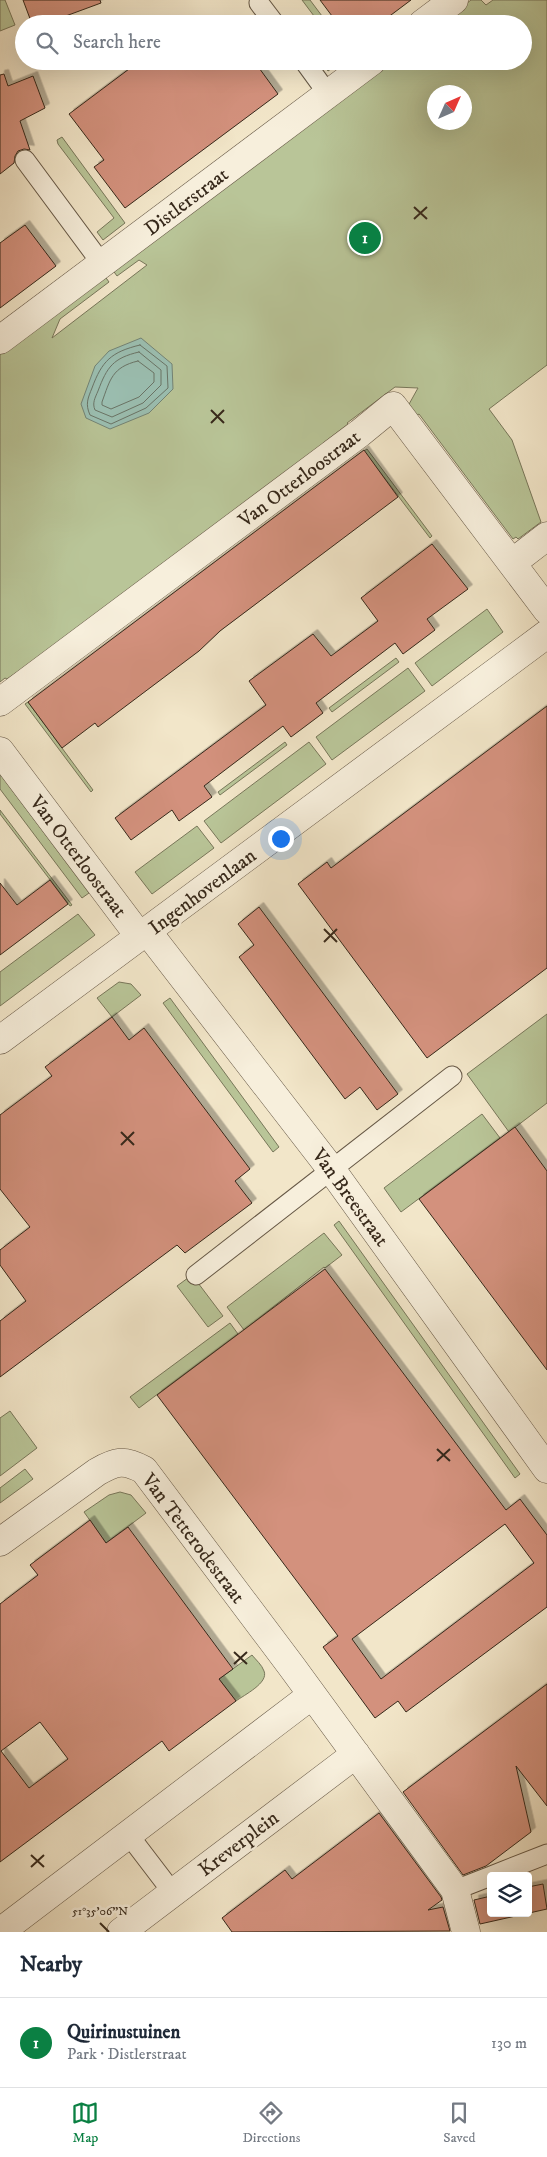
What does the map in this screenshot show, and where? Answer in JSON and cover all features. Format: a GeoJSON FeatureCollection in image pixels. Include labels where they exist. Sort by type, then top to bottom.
{"type":"FeatureCollection","features":[{"type":"Feature","properties":{"kind":"street"},"geometry":{"type":"LineString","coordinates":[[434,15],[454,0]]}},
{"type":"Feature","properties":{"kind":"street","name":"Distlerstraat"},"geometry":{"type":"LineString","coordinates":[[0,340],[360,70]]}},
{"type":"Feature","properties":{"kind":"street","name":"Van Otterloostraat"},"geometry":{"type":"LineString","coordinates":[[0,702],[360,433],[393,406],[547,610]]}},
{"type":"Feature","properties":{"kind":"street"},"geometry":{"type":"LineString","coordinates":[[512,563],[547,536]]}},
{"type":"Feature","properties":{"kind":"street","name":"Ingenhovenlaan"},"geometry":{"type":"LineString","coordinates":[[0,1040],[547,634]]}},
{"type":"Feature","properties":{"kind":"street","name":"Van Otterloostraat"},"geometry":{"type":"LineString","coordinates":[[0,751],[143,934]]}},
{"type":"Feature","properties":{"kind":"street","name":"Van Breestraat"},"geometry":{"type":"LineString","coordinates":[[143,934],[331,1169],[547,1468]]}},
{"type":"Feature","properties":{"kind":"street","name":"Van Tetterodestraat"},"geometry":{"type":"LineString","coordinates":[[0,1542],[97,1472],[114,1463],[130,1462],[144,1470],[292,1667],[455,1890],[466,1932]]}},
{"type":"Feature","properties":{"kind":"street"},"geometry":{"type":"LineString","coordinates":[[0,1932],[312,1695]]}},
{"type":"Feature","properties":{"kind":"street","name":"Kreverplein"},"geometry":{"type":"LineString","coordinates":[[121,1932],[356,1754]]}},
{"type":"Feature","properties":{"kind":"lane"},"geometry":{"type":"LineString","coordinates":[[259,3],[268,15]]}},
{"type":"Feature","properties":{"kind":"lane"},"geometry":{"type":"LineString","coordinates":[[311,70],[328,94]]}},
{"type":"Feature","properties":{"kind":"lane"},"geometry":{"type":"LineString","coordinates":[[25,160],[102,264]]}},
{"type":"Feature","properties":{"kind":"lane"},"geometry":{"type":"LineString","coordinates":[[196,1275],[452,1076]]}},
{"type":"Feature","properties":{"kind":"lane"},"geometry":{"type":"LineString","coordinates":[[128,1834],[173,1893]]}},
{"type":"Feature","properties":{"kind":"lane"},"geometry":{"type":"LineString","coordinates":[[501,1872],[547,1854]]}},
{"type":"Feature","properties":{"kind":"lane"},"geometry":{"type":"LineString","coordinates":[[455,1890],[487,1878]]}},
{"type":"Feature","properties":{"kind":"green space"},"geometry":{"type":"Polygon","coordinates":[[[0,0],[5,0],[15,25],[0,31],[0,0]]]}},
{"type":"Feature","properties":{"kind":"green space"},"geometry":{"type":"Polygon","coordinates":[[[302,0],[310,0],[321,15],[313,15],[302,0]]]}},
{"type":"Feature","properties":{"kind":"green space"},"geometry":{"type":"Polygon","coordinates":[[[471,0],[481,0],[486,5],[493,0],[547,0],[547,365],[489,409],[512,440],[541,522],[518,539],[516,537],[513,539],[419,414],[416,416],[408,406],[418,388],[395,387],[347,423],[323,443],[324,445],[26,666],[0,682],[0,353],[104,275],[109,282],[60,319],[52,338],[147,265],[139,260],[117,276],[112,269],[378,70],[532,70],[532,15],[452,15],[471,0]]]}},
{"type":"Feature","properties":{"kind":"green space"},"geometry":{"type":"Polygon","coordinates":[[[62,137],[125,223],[103,240],[97,232],[114,218],[58,144],[57,140],[62,137]]]}},
{"type":"Feature","properties":{"kind":"green space"},"geometry":{"type":"Polygon","coordinates":[[[367,449],[432,536],[430,538],[364,451],[367,449]]]}},
{"type":"Feature","properties":{"kind":"green space"},"geometry":{"type":"Polygon","coordinates":[[[487,609],[503,632],[432,686],[415,663],[487,609]]]}},
{"type":"Feature","properties":{"kind":"green space"},"geometry":{"type":"Polygon","coordinates":[[[396,658],[399,662],[332,712],[329,708],[396,658]]]}},
{"type":"Feature","properties":{"kind":"green space"},"geometry":{"type":"Polygon","coordinates":[[[408,668],[425,691],[332,760],[316,737],[408,668]]]}},
{"type":"Feature","properties":{"kind":"green space"},"geometry":{"type":"Polygon","coordinates":[[[28,702],[93,790],[91,792],[25,704],[28,702]]]}},
{"type":"Feature","properties":{"kind":"green space"},"geometry":{"type":"Polygon","coordinates":[[[285,742],[287,745],[220,795],[218,792],[285,742]]]}},
{"type":"Feature","properties":{"kind":"green space"},"geometry":{"type":"Polygon","coordinates":[[[309,742],[326,764],[221,843],[204,821],[309,742]]]}},
{"type":"Feature","properties":{"kind":"green space"},"geometry":{"type":"Polygon","coordinates":[[[0,774],[89,893],[82,898],[0,789],[0,774]]]}},
{"type":"Feature","properties":{"kind":"green space"},"geometry":{"type":"Polygon","coordinates":[[[0,810],[72,905],[70,906],[0,814],[0,810]]]}},
{"type":"Feature","properties":{"kind":"green space"},"geometry":{"type":"Polygon","coordinates":[[[197,826],[214,848],[152,894],[135,872],[197,826]]]}},
{"type":"Feature","properties":{"kind":"green space"},"geometry":{"type":"Polygon","coordinates":[[[78,914],[95,935],[0,1006],[0,972],[78,914]]]}},
{"type":"Feature","properties":{"kind":"green space"},"geometry":{"type":"Polygon","coordinates":[[[119,982],[131,984],[141,995],[112,1017],[97,998],[119,982]]]}},
{"type":"Feature","properties":{"kind":"green space"},"geometry":{"type":"Polygon","coordinates":[[[170,998],[279,1147],[273,1152],[163,1003],[170,998]]]}},
{"type":"Feature","properties":{"kind":"green space"},"geometry":{"type":"Polygon","coordinates":[[[547,1014],[547,1103],[509,1132],[467,1074],[547,1014]]]}},
{"type":"Feature","properties":{"kind":"green space"},"geometry":{"type":"Polygon","coordinates":[[[482,1114],[500,1138],[401,1212],[384,1188],[482,1114]]]}},
{"type":"Feature","properties":{"kind":"green space"},"geometry":{"type":"Polygon","coordinates":[[[339,1221],[520,1474],[515,1478],[334,1225],[339,1221]]]}},
{"type":"Feature","properties":{"kind":"green space"},"geometry":{"type":"Polygon","coordinates":[[[324,1233],[342,1255],[244,1330],[227,1307],[324,1233]]]}},
{"type":"Feature","properties":{"kind":"green space"},"geometry":{"type":"Polygon","coordinates":[[[192,1275],[223,1316],[208,1327],[177,1286],[192,1275]]]}},
{"type":"Feature","properties":{"kind":"green space"},"geometry":{"type":"Polygon","coordinates":[[[230,1323],[238,1334],[139,1408],[130,1397],[230,1323]]]}},
{"type":"Feature","properties":{"kind":"green space"},"geometry":{"type":"Polygon","coordinates":[[[10,1411],[37,1448],[0,1476],[0,1418],[10,1411]]]}},
{"type":"Feature","properties":{"kind":"green space"},"geometry":{"type":"Polygon","coordinates":[[[25,1469],[33,1479],[0,1503],[0,1488],[25,1469]]]}},
{"type":"Feature","properties":{"kind":"green space"},"geometry":{"type":"Polygon","coordinates":[[[120,1492],[131,1495],[146,1513],[106,1543],[84,1512],[109,1495],[120,1492]]]}},
{"type":"Feature","properties":{"kind":"green space"},"geometry":{"type":"Polygon","coordinates":[[[252,1655],[262,1667],[265,1675],[259,1684],[236,1701],[219,1679],[252,1655]]]}},
{"type":"Feature","properties":{"kind":"water"},"geometry":{"type":"Polygon","coordinates":[[[141,338],[172,364],[173,389],[149,413],[110,429],[86,418],[81,404],[95,366],[109,351],[141,338]]]}},
{"type":"Feature","properties":{"kind":"building"},"geometry":{"type":"Polygon","coordinates":[[[23,0],[100,0],[101,3],[68,15],[29,15],[23,0]]]}},
{"type":"Feature","properties":{"kind":"building"},"geometry":{"type":"Polygon","coordinates":[[[320,0],[411,0],[391,15],[331,15],[320,0]]]}},
{"type":"Feature","properties":{"kind":"building"},"geometry":{"type":"Polygon","coordinates":[[[128,70],[261,70],[278,94],[125,208],[94,167],[104,160],[69,114],[128,70]]]}},
{"type":"Feature","properties":{"kind":"building"},"geometry":{"type":"Polygon","coordinates":[[[4,74],[8,86],[33,76],[45,108],[20,121],[30,150],[18,151],[14,163],[0,174],[0,75],[4,74]]]}},
{"type":"Feature","properties":{"kind":"building"},"geometry":{"type":"Polygon","coordinates":[[[25,225],[56,266],[0,308],[0,243],[25,225]]]}},
{"type":"Feature","properties":{"kind":"building"},"geometry":{"type":"Polygon","coordinates":[[[364,450],[398,497],[220,631],[199,651],[98,727],[95,723],[62,748],[28,702],[364,450]]]}},
{"type":"Feature","properties":{"kind":"building"},"geometry":{"type":"Polygon","coordinates":[[[432,544],[468,589],[427,619],[435,630],[403,654],[395,643],[316,703],[323,713],[291,737],[283,726],[204,786],[212,797],[179,821],[172,810],[131,840],[115,818],[266,705],[249,681],[313,634],[331,656],[378,621],[361,598],[432,544]]]}},
{"type":"Feature","properties":{"kind":"building"},"geometry":{"type":"Polygon","coordinates":[[[547,706],[547,968],[427,1058],[298,884],[327,862],[331,868],[547,706]]]}},
{"type":"Feature","properties":{"kind":"building"},"geometry":{"type":"Polygon","coordinates":[[[50,880],[68,904],[0,955],[0,883],[17,905],[50,880]]]}},
{"type":"Feature","properties":{"kind":"building"},"geometry":{"type":"Polygon","coordinates":[[[259,907],[398,1094],[377,1110],[360,1087],[345,1099],[239,957],[254,945],[238,924],[259,907]]]}},
{"type":"Feature","properties":{"kind":"building"},"geometry":{"type":"Polygon","coordinates":[[[112,1017],[129,1040],[144,1028],[250,1169],[235,1181],[252,1203],[185,1253],[177,1245],[0,1377],[0,1321],[26,1301],[0,1265],[0,1250],[30,1227],[0,1189],[0,1115],[52,1076],[45,1067],[112,1017]]]}},
{"type":"Feature","properties":{"kind":"building"},"geometry":{"type":"Polygon","coordinates":[[[515,1127],[547,1171],[547,1370],[419,1199],[515,1127]]]}},
{"type":"Feature","properties":{"kind":"building"},"geometry":{"type":"Polygon","coordinates":[[[325,1269],[506,1510],[520,1499],[547,1535],[547,1607],[406,1712],[398,1701],[375,1718],[323,1647],[338,1636],[157,1395],[325,1269]],[[505,1524],[352,1639],[381,1679],[534,1563],[505,1524]]]}},
{"type":"Feature","properties":{"kind":"building"},"geometry":{"type":"Polygon","coordinates":[[[90,1520],[106,1543],[128,1527],[233,1669],[219,1679],[236,1701],[169,1751],[162,1741],[0,1862],[0,1604],[38,1575],[30,1565],[90,1520]],[[40,1722],[1,1751],[29,1788],[68,1759],[40,1722]]]}},
{"type":"Feature","properties":{"kind":"building"},"geometry":{"type":"Polygon","coordinates":[[[547,1684],[547,1806],[516,1766],[531,1832],[486,1866],[463,1875],[403,1792],[547,1684]]]}},
{"type":"Feature","properties":{"kind":"building"},"geometry":{"type":"Polygon","coordinates":[[[379,1813],[441,1897],[442,1900],[428,1910],[443,1907],[450,1931],[232,1932],[222,1918],[285,1870],[292,1879],[379,1813]]]}},
{"type":"Feature","properties":{"kind":"building"},"geometry":{"type":"Polygon","coordinates":[[[543,1884],[547,1909],[532,1912],[532,1886],[543,1884]]]}},
{"type":"Feature","properties":{"kind":"building"},"geometry":{"type":"Polygon","coordinates":[[[487,1897],[487,1917],[511,1917],[480,1924],[474,1900],[487,1897]]]}},
{"type":"Feature","properties":{"kind":"place","name":"Quirinustuinen"},"geometry":{"type":"Point","coordinates":[365,238]}}]}
